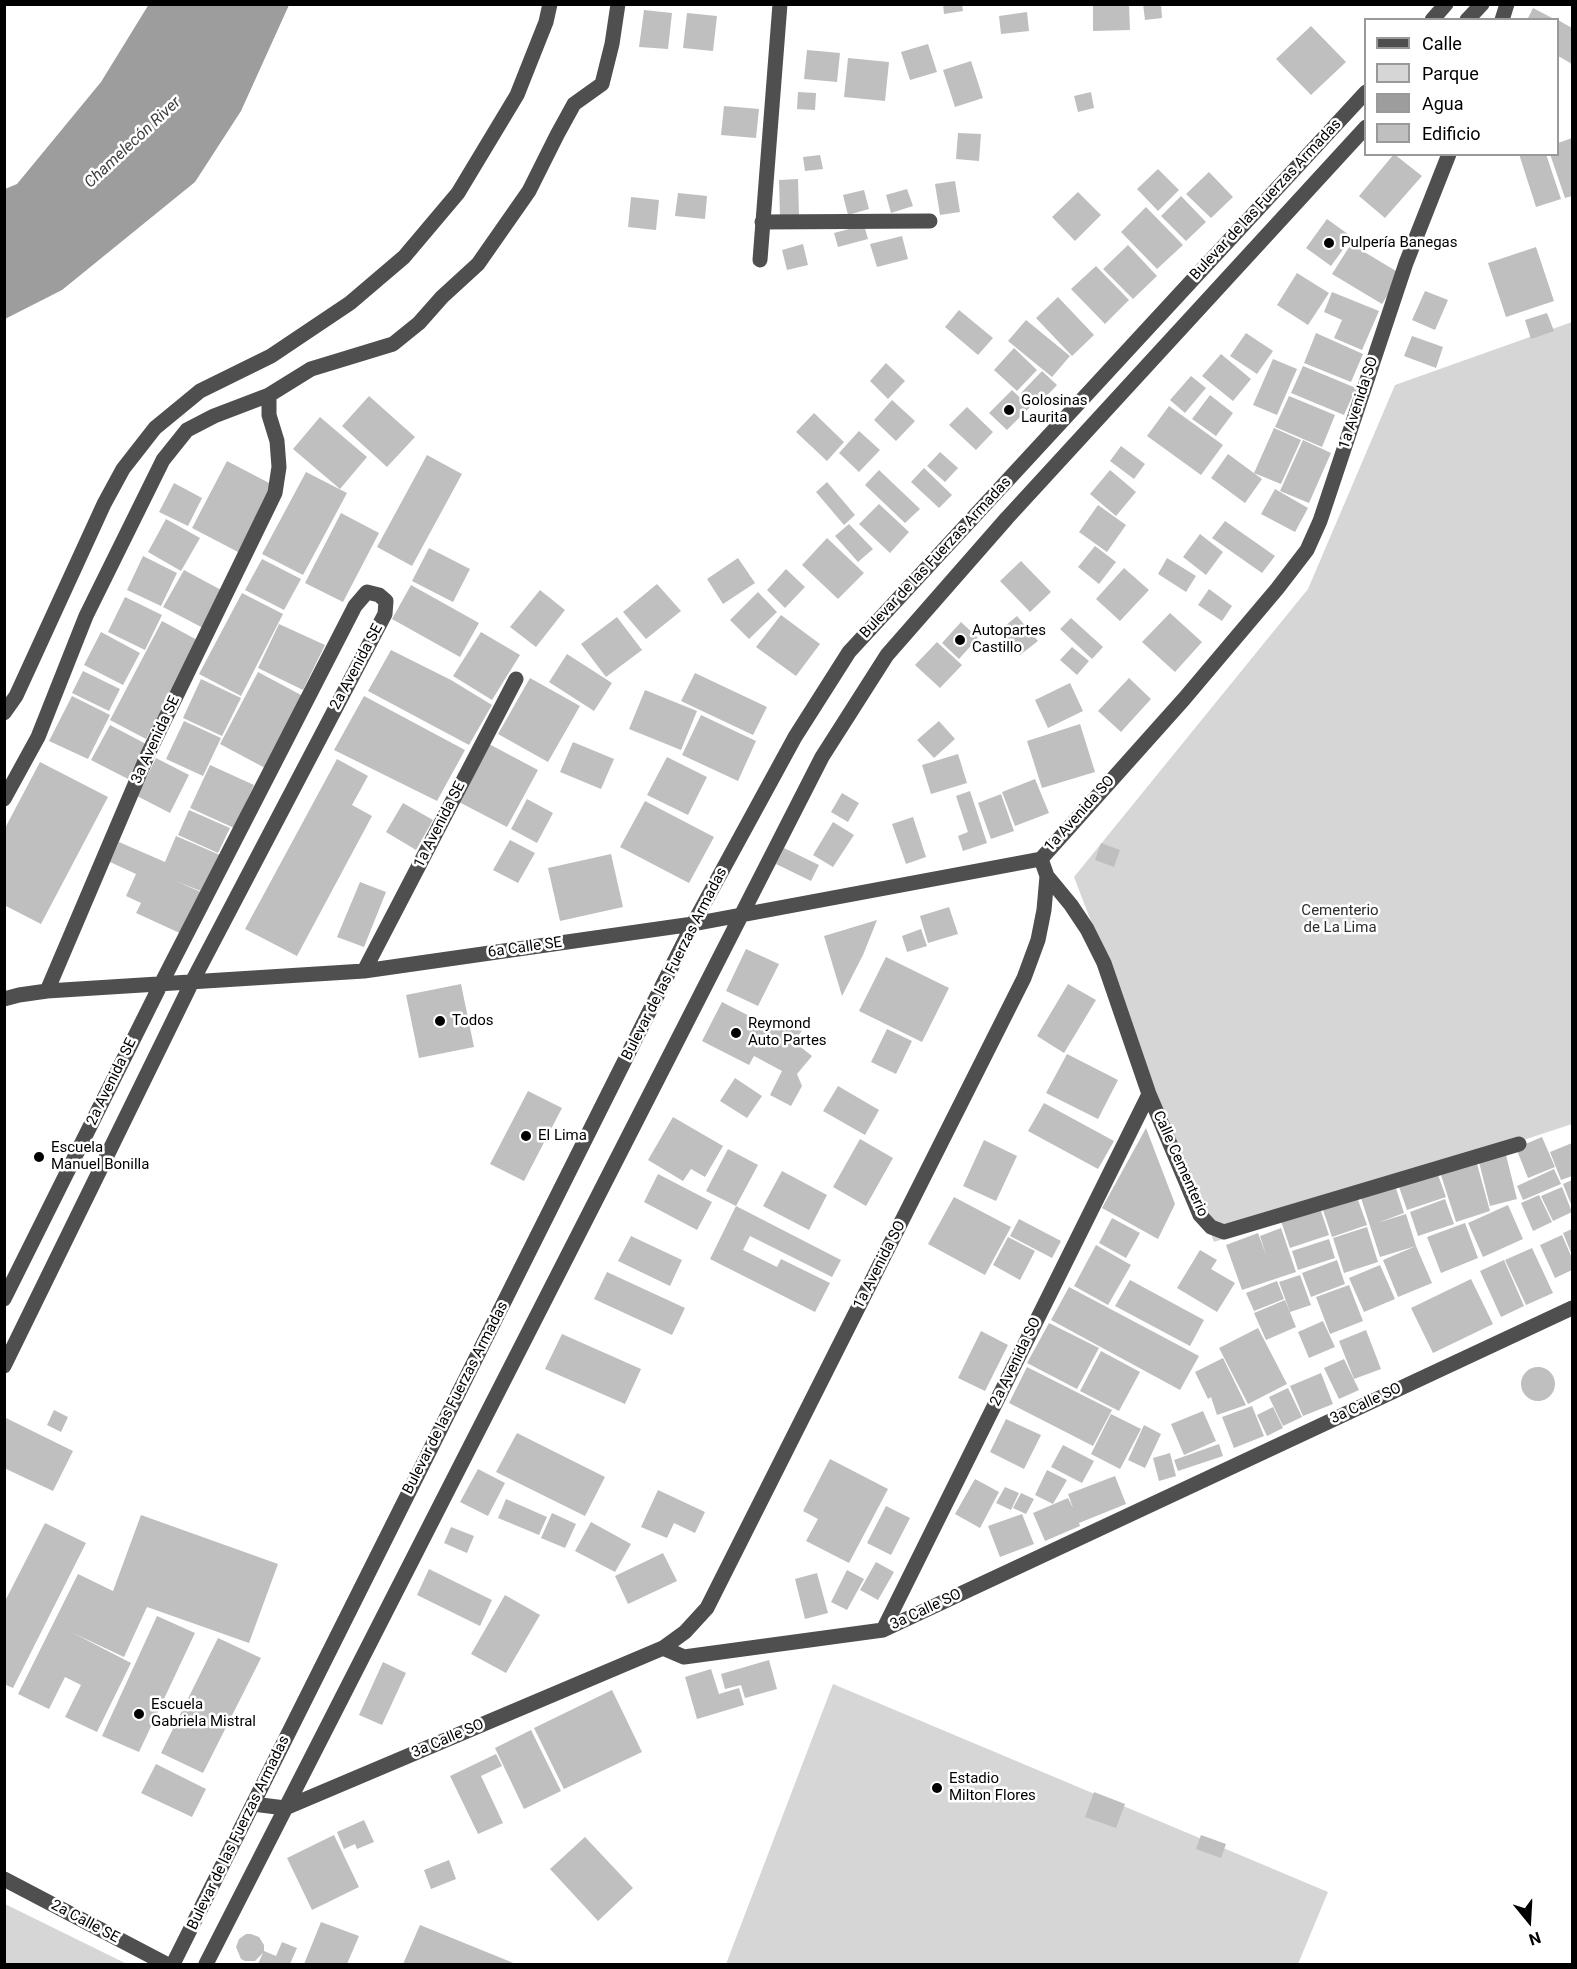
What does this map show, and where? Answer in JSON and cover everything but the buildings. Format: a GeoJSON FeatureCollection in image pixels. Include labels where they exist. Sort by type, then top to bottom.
{"type":"FeatureCollection","features":[{"type":"Feature","properties":{"kind":"street"},"geometry":{"type":"LineString","coordinates":[[4,713],[15,696],[104,504],[123,470],[148,436],[200,391],[271,356],[350,303],[404,257],[458,193],[517,95],[546,22],[550,4]]}},
{"type":"Feature","properties":{"kind":"street"},"geometry":{"type":"LineString","coordinates":[[4,799],[38,737],[86,616],[163,460],[187,430],[214,416],[269,395],[311,369],[393,344],[478,264],[529,191],[574,104],[602,84],[612,44],[618,4]]}},
{"type":"Feature","properties":{"kind":"street"},"geometry":{"type":"LineString","coordinates":[[760,260],[780,4]]}},
{"type":"Feature","properties":{"kind":"street"},"geometry":{"type":"LineString","coordinates":[[1434,18],[1446,4]]}},
{"type":"Feature","properties":{"kind":"street"},"geometry":{"type":"LineString","coordinates":[[1469,18],[1482,4]]}},
{"type":"Feature","properties":{"kind":"street","name":"Bulevar de las Fuerzas Armadas"},"geometry":{"type":"LineString","coordinates":[[173,1965],[693,924],[795,737],[849,652],[1364,93]]}},
{"type":"Feature","properties":{"kind":"street","name":"Bulevar de las Fuerzas Armadas"},"geometry":{"type":"LineString","coordinates":[[206,1965],[822,757],[886,655],[1007,518],[1364,129]]}},
{"type":"Feature","properties":{"kind":"street","name":"1a Avenida SO"},"geometry":{"type":"LineString","coordinates":[[663,1648],[685,1632],[707,1608],[1024,978],[1038,940],[1044,910],[1047,876],[1041,859],[1184,699],[1277,589],[1306,550],[1320,521],[1406,263],[1448,156]]}},
{"type":"Feature","properties":{"kind":"street"},"geometry":{"type":"LineString","coordinates":[[762,222],[930,221]]}},
{"type":"Feature","properties":{"kind":"street","name":"3a Avenida SE"},"geometry":{"type":"LineString","coordinates":[[47,991],[148,754],[275,493],[279,467],[269,395]]}},
{"type":"Feature","properties":{"kind":"street","name":"2a Avenida SE"},"geometry":{"type":"LineString","coordinates":[[4,1299],[161,984],[354,606],[367,592],[379,595],[386,601],[385,614],[192,982],[4,1366]]}},
{"type":"Feature","properties":{"kind":"street","name":"1a Avenida SE"},"geometry":{"type":"LineString","coordinates":[[364,971],[516,679]]}},
{"type":"Feature","properties":{"kind":"street","name":"6a Calle SE"},"geometry":{"type":"LineString","coordinates":[[4,999],[47,991],[364,971],[693,924],[1041,859]]}},
{"type":"Feature","properties":{"kind":"street","name":"Calle Cementerio"},"geometry":{"type":"LineString","coordinates":[[1047,876],[1087,929],[1104,963],[1149,1094],[1200,1215],[1210,1227],[1224,1232],[1519,1144]]}},
{"type":"Feature","properties":{"kind":"street","name":"2a Avenida SO"},"geometry":{"type":"LineString","coordinates":[[883,1630],[1149,1094]]}},
{"type":"Feature","properties":{"kind":"street","name":"3a Calle SO"},"geometry":{"type":"LineString","coordinates":[[285,1808],[663,1648],[684,1657],[883,1630],[1572,1308]]}},
{"type":"Feature","properties":{"kind":"street"},"geometry":{"type":"LineString","coordinates":[[253,1804],[285,1808]]}},
{"type":"Feature","properties":{"kind":"street","name":"2a Calle SE"},"geometry":{"type":"LineString","coordinates":[[4,1879],[166,1965]]}},
{"type":"Feature","properties":{"kind":"green space","name":"Cementerio de La Lima"},"geometry":{"type":"Polygon","coordinates":[[[1572,322],[1572,1124],[1214,1242],[1074,877],[1308,589],[1395,385],[1572,322]]]}},
{"type":"Feature","properties":{"kind":"green space","name":"Estadio Milton Flores"},"geometry":{"type":"Polygon","coordinates":[[[833,1684],[1328,1892],[1298,1964],[726,1964],[833,1684]]]}},
{"type":"Feature","properties":{"kind":"green space"},"geometry":{"type":"Polygon","coordinates":[[[5,1904],[127,1964],[5,1964],[5,1904]]]}},
{"type":"Feature","properties":{"kind":"water","name":"Chamelecón River"},"geometry":{"type":"Polygon","coordinates":[[[149,4],[289,5],[241,111],[195,182],[62,290],[5,319],[5,189],[17,184],[101,82],[149,4]]]}},
{"type":"Feature","properties":{"kind":"place","name":"Pulpería Banegas"},"geometry":{"type":"Point","coordinates":[1329,243]}},
{"type":"Feature","properties":{"kind":"place","name":"Golosinas Laurita"},"geometry":{"type":"Point","coordinates":[1009,410]}},
{"type":"Feature","properties":{"kind":"place","name":"Autopartes Castillo"},"geometry":{"type":"Point","coordinates":[960,640]}},
{"type":"Feature","properties":{"kind":"place","name":"Todos"},"geometry":{"type":"Point","coordinates":[440,1021]}},
{"type":"Feature","properties":{"kind":"place","name":"Reymond Auto Partes"},"geometry":{"type":"Point","coordinates":[736,1033]}},
{"type":"Feature","properties":{"kind":"place","name":"El Lima"},"geometry":{"type":"Point","coordinates":[526,1136]}},
{"type":"Feature","properties":{"kind":"place","name":"Escuela Manuel Bonilla"},"geometry":{"type":"Point","coordinates":[39,1157]}},
{"type":"Feature","properties":{"kind":"place","name":"Escuela Gabriela Mistral"},"geometry":{"type":"Point","coordinates":[139,1714]}},
{"type":"Feature","properties":{"kind":"place","name":"Estadio Milton Flores"},"geometry":{"type":"Point","coordinates":[937,1788]}}]}
